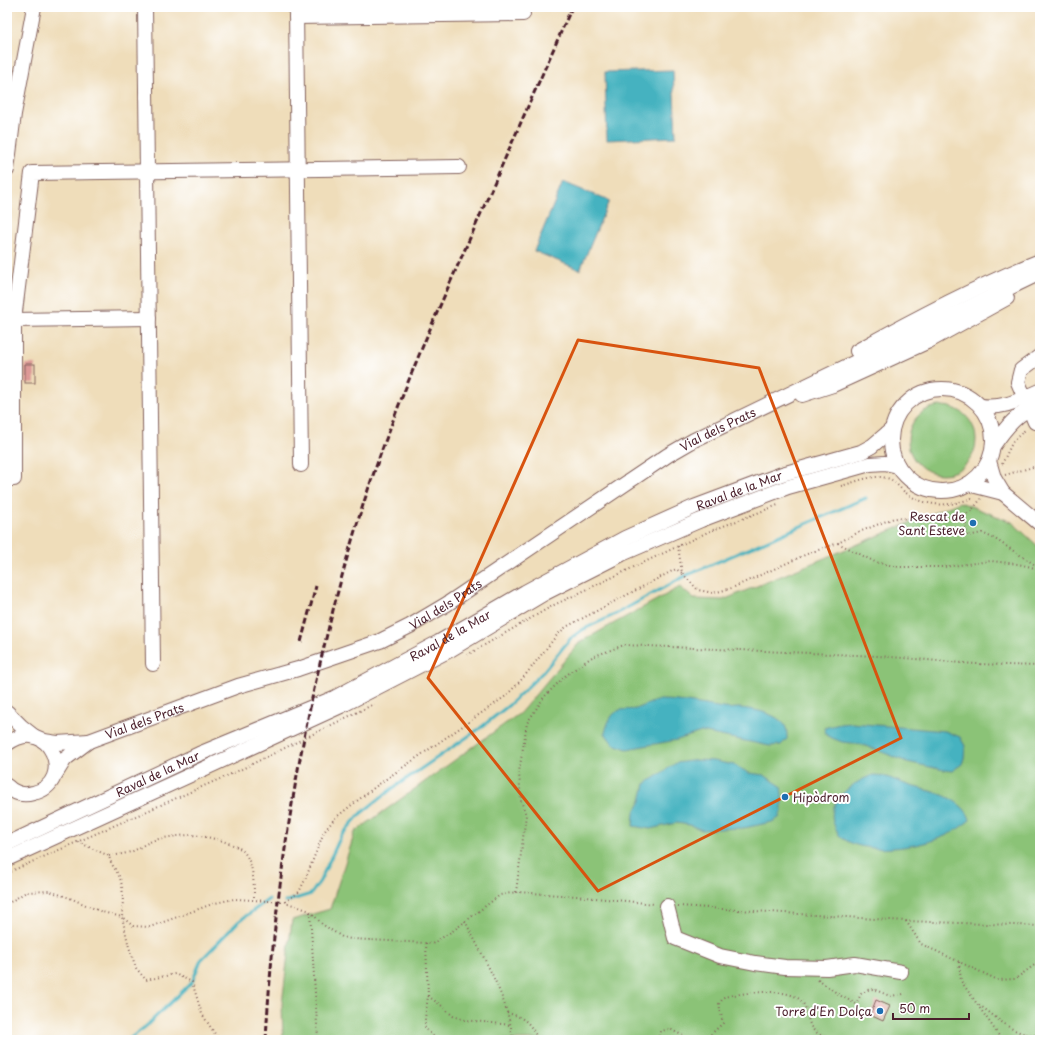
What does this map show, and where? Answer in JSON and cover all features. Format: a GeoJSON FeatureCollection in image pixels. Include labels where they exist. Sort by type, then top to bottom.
{"type":"FeatureCollection","features":[{"type":"Feature","properties":{"kind":"street"},"geometry":{"type":"LineString","coordinates":[[7,170],[14,114],[34,7]]}},
{"type":"Feature","properties":{"kind":"street"},"geometry":{"type":"LineString","coordinates":[[145,7],[153,664]]}},
{"type":"Feature","properties":{"kind":"street"},"geometry":{"type":"LineString","coordinates":[[301,465],[296,12],[523,14]]}},
{"type":"Feature","properties":{"kind":"street"},"geometry":{"type":"LineString","coordinates":[[7,479],[14,479],[14,320],[32,173],[459,167]]}},
{"type":"Feature","properties":{"kind":"street","name":"Vial dels Prats"},"geometry":{"type":"LineString","coordinates":[[770,402],[810,376],[918,318],[1007,274],[1040,261]]}},
{"type":"Feature","properties":{"kind":"street","name":"Vial dels Prats"},"geometry":{"type":"LineString","coordinates":[[7,796],[31,794],[48,786],[65,759],[89,741],[238,686],[298,669],[365,646],[410,626],[453,600],[668,455],[694,440],[1040,272]]}},
{"type":"Feature","properties":{"kind":"street","name":"Vial dels Prats"},"geometry":{"type":"LineString","coordinates":[[770,402],[804,395],[833,385],[867,370],[927,342],[1040,281]]}},
{"type":"Feature","properties":{"kind":"street"},"geometry":{"type":"LineString","coordinates":[[14,320],[149,318]]}},
{"type":"Feature","properties":{"kind":"street"},"geometry":{"type":"LineString","coordinates":[[1035,422],[1031,403],[1018,382],[1021,370],[1040,356]]}},
{"type":"Feature","properties":{"kind":"street","name":"Raval de la Mar"},"geometry":{"type":"LineString","coordinates":[[945,388],[968,396],[981,406],[990,420],[993,433],[993,446],[989,461],[984,470],[976,478],[968,484],[949,491],[929,490],[911,481],[904,474],[898,466],[892,452],[891,436],[898,414],[905,404],[914,396],[929,390],[945,388]]}},
{"type":"Feature","properties":{"kind":"street","name":"Raval de la Mar"},"geometry":{"type":"LineString","coordinates":[[993,446],[1009,424],[1031,403],[1040,391]]}},
{"type":"Feature","properties":{"kind":"street","name":"Raval de la Mar"},"geometry":{"type":"LineString","coordinates":[[981,406],[997,407],[1031,403]]}},
{"type":"Feature","properties":{"kind":"street","name":"Raval de la Mar"},"geometry":{"type":"LineString","coordinates":[[7,844],[199,754],[334,698],[439,642],[532,588],[625,538],[694,507],[782,474],[861,452],[872,446],[892,429]]}},
{"type":"Feature","properties":{"kind":"street"},"geometry":{"type":"LineString","coordinates":[[989,461],[994,478],[1003,493],[1040,524]]}},
{"type":"Feature","properties":{"kind":"street","name":"Raval de la Mar"},"geometry":{"type":"LineString","coordinates":[[7,859],[341,706],[450,650],[545,593],[622,554],[701,520],[788,487],[870,464],[885,463],[898,466]]}},
{"type":"Feature","properties":{"kind":"street"},"geometry":{"type":"LineString","coordinates":[[968,484],[1003,493]]}},
{"type":"Feature","properties":{"kind":"street"},"geometry":{"type":"LineString","coordinates":[[7,712],[21,726],[49,746],[56,758],[56,772],[53,778]]}},
{"type":"Feature","properties":{"kind":"street","name":"Vial dels Prats"},"geometry":{"type":"LineString","coordinates":[[7,744],[20,736],[57,742],[89,741]]}},
{"type":"Feature","properties":{"kind":"street"},"geometry":{"type":"LineString","coordinates":[[7,786],[15,792],[22,794]]}},
{"type":"Feature","properties":{"kind":"street"},"geometry":{"type":"LineString","coordinates":[[667,906],[675,938],[720,956],[754,963],[785,967],[827,968],[855,964],[901,972]]}},
{"type":"Feature","properties":{"kind":"path"},"geometry":{"type":"LineString","coordinates":[[994,478],[1013,441],[1035,422]]}},
{"type":"Feature","properties":{"kind":"path"},"geometry":{"type":"LineString","coordinates":[[994,478],[1040,465]]}},
{"type":"Feature","properties":{"kind":"path"},"geometry":{"type":"LineString","coordinates":[[835,487],[873,477],[890,479],[907,494],[934,505],[952,504],[966,501],[977,496],[985,489]]}},
{"type":"Feature","properties":{"kind":"path"},"geometry":{"type":"LineString","coordinates":[[284,902],[299,892],[306,880],[324,832],[335,818],[379,784],[506,696],[523,678],[556,635],[566,627],[676,569],[682,573],[698,590],[713,593],[732,588],[807,554],[838,543],[858,532],[894,518],[936,520],[965,515],[972,511],[980,500],[985,489]]}},
{"type":"Feature","properties":{"kind":"path"},"geometry":{"type":"LineString","coordinates":[[465,656],[554,606],[678,546],[708,532],[782,503]]}},
{"type":"Feature","properties":{"kind":"path"},"geometry":{"type":"LineString","coordinates":[[965,515],[967,536],[982,533],[995,539],[1040,569]]}},
{"type":"Feature","properties":{"kind":"path"},"geometry":{"type":"LineString","coordinates":[[838,543],[875,562],[899,567],[943,567],[992,561],[1018,564],[1040,569]]}},
{"type":"Feature","properties":{"kind":"path"},"geometry":{"type":"LineString","coordinates":[[678,546],[682,573]]}},
{"type":"Feature","properties":{"kind":"path"},"geometry":{"type":"LineString","coordinates":[[516,892],[526,815],[521,801],[519,772],[527,723],[544,697],[565,676],[592,657],[624,645],[879,656],[975,664],[1040,666]]}},
{"type":"Feature","properties":{"kind":"path"},"geometry":{"type":"LineString","coordinates":[[7,873],[240,770],[377,702]]}},
{"type":"Feature","properties":{"kind":"path"},"geometry":{"type":"LineString","coordinates":[[78,842],[109,856],[132,851],[154,840],[174,836],[190,835],[211,838],[229,844],[243,851],[249,862],[253,878],[254,900]]}},
{"type":"Feature","properties":{"kind":"path"},"geometry":{"type":"LineString","coordinates":[[109,856],[111,865],[120,877],[123,896],[122,917],[136,968],[146,980],[175,974],[192,982],[202,1014],[219,1040]]}},
{"type":"Feature","properties":{"kind":"path"},"geometry":{"type":"LineString","coordinates":[[7,904],[26,892],[49,891],[70,898],[102,912],[122,917],[133,926],[150,927],[215,903],[234,899],[266,900],[284,902],[310,911],[322,924],[342,937],[432,944],[500,895],[516,892],[576,896],[667,906],[906,922],[1040,926]]}},
{"type":"Feature","properties":{"kind":"path"},"geometry":{"type":"LineString","coordinates":[[310,911],[318,1040]]}},
{"type":"Feature","properties":{"kind":"path"},"geometry":{"type":"LineString","coordinates":[[465,921],[497,986],[511,1025],[513,1040]]}},
{"type":"Feature","properties":{"kind":"path"},"geometry":{"type":"LineString","coordinates":[[906,922],[921,944],[998,980],[1015,979],[1040,961]]}},
{"type":"Feature","properties":{"kind":"path"},"geometry":{"type":"LineString","coordinates":[[426,943],[428,996],[425,1028],[437,1040]]}},
{"type":"Feature","properties":{"kind":"path"},"geometry":{"type":"LineString","coordinates":[[959,962],[961,981],[1002,1040]]}},
{"type":"Feature","properties":{"kind":"path"},"geometry":{"type":"LineString","coordinates":[[816,979],[856,1004],[861,994],[868,990],[873,989],[890,996],[904,994]]}},
{"type":"Feature","properties":{"kind":"path"},"geometry":{"type":"LineString","coordinates":[[705,1040],[724,1023],[719,1004],[724,997],[749,993],[780,993],[794,995],[802,1002],[812,1029],[830,1040]]}},
{"type":"Feature","properties":{"kind":"path"},"geometry":{"type":"LineString","coordinates":[[428,996],[453,1016],[465,1020],[511,1025]]}},
{"type":"Feature","properties":{"kind":"path"},"geometry":{"type":"LineString","coordinates":[[978,1004],[1010,1029],[1026,1035],[1040,1035]]}},
{"type":"Feature","properties":{"kind":"path"},"geometry":{"type":"LineString","coordinates":[[507,1013],[517,1015],[531,1025],[538,1040]]}},
{"type":"Feature","properties":{"kind":"path"},"geometry":{"type":"LineString","coordinates":[[659,1040],[661,1030],[670,1029],[691,1040]]}},
{"type":"Feature","properties":{"kind":"highlighted area"},"geometry":{"type":"Polygon","coordinates":[[[578,340],[759,368],[901,738],[598,891],[428,678],[578,340]]]}},
{"type":"Feature","properties":{"kind":"green space"},"geometry":{"type":"Polygon","coordinates":[[[935,406],[949,406],[961,412],[970,421],[976,433],[974,453],[966,464],[955,472],[949,474],[935,474],[929,472],[918,464],[910,453],[908,447],[908,433],[910,427],[918,416],[929,408],[935,406]]]}},
{"type":"Feature","properties":{"kind":"green space"},"geometry":{"type":"Polygon","coordinates":[[[960,502],[1012,522],[1040,548],[1040,1040],[283,1040],[282,1004],[292,920],[330,909],[355,832],[520,713],[580,642],[680,587],[694,599],[723,600],[960,502]]]}},
{"type":"Feature","properties":{"kind":"water"},"geometry":{"type":"Polygon","coordinates":[[[673,70],[676,137],[607,140],[605,72],[673,70]]]}},
{"type":"Feature","properties":{"kind":"water"},"geometry":{"type":"Polygon","coordinates":[[[563,182],[609,201],[580,270],[534,251],[563,182]]]}},
{"type":"Feature","properties":{"kind":"water"},"geometry":{"type":"Polygon","coordinates":[[[660,700],[756,710],[773,716],[784,724],[787,739],[781,745],[770,746],[701,732],[677,740],[627,749],[613,744],[605,733],[608,723],[617,711],[636,709],[660,700]]]}},
{"type":"Feature","properties":{"kind":"water"},"geometry":{"type":"Polygon","coordinates":[[[852,723],[945,731],[960,737],[965,746],[962,764],[952,771],[907,762],[860,744],[842,742],[827,736],[824,728],[852,723]]]}},
{"type":"Feature","properties":{"kind":"water"},"geometry":{"type":"Polygon","coordinates":[[[698,760],[714,761],[734,765],[749,773],[764,775],[781,786],[782,809],[779,818],[772,822],[744,828],[702,830],[690,825],[676,823],[650,829],[633,826],[634,813],[641,801],[645,784],[676,763],[698,760]]]}},
{"type":"Feature","properties":{"kind":"water"},"geometry":{"type":"Polygon","coordinates":[[[873,775],[885,777],[913,787],[943,795],[964,809],[970,820],[947,835],[908,846],[876,848],[849,842],[839,835],[835,827],[832,818],[833,809],[836,801],[849,788],[873,775]]]}},
{"type":"Feature","properties":{"kind":"building"},"geometry":{"type":"Polygon","coordinates":[[[25,364],[35,364],[35,383],[25,383],[25,364]]]}},
{"type":"Feature","properties":{"kind":"building","name":"Torre d'En Dolça"},"geometry":{"type":"Polygon","coordinates":[[[876,1000],[890,1006],[883,1021],[870,1015],[876,1000]]]}},
{"type":"Feature","properties":{"kind":"waterway"},"geometry":{"type":"LineString","coordinates":[[285,902],[311,894],[320,881],[341,836],[360,814],[393,788],[479,729],[508,706],[543,672],[570,639],[582,630],[614,615],[685,576],[866,498]]}},
{"type":"Feature","properties":{"kind":"waterway"},"geometry":{"type":"LineString","coordinates":[[128,1040],[145,1027],[192,982],[201,960],[238,922],[269,899]]}},
{"type":"Feature","properties":{"kind":"railway"},"geometry":{"type":"LineString","coordinates":[[266,1040],[277,908],[289,820],[314,689],[339,586],[354,535],[382,451],[420,354],[572,7]]}},
{"type":"Feature","properties":{"kind":"railway"},"geometry":{"type":"LineString","coordinates":[[301,642],[316,586]]}},
{"type":"Feature","properties":{"kind":"place","name":"Rescat de Sant Esteve"},"geometry":{"type":"Point","coordinates":[973,523]}},
{"type":"Feature","properties":{"kind":"place","name":"Hipòdrom"},"geometry":{"type":"Point","coordinates":[785,797]}},
{"type":"Feature","properties":{"kind":"place","name":"Torre d'En Dolça"},"geometry":{"type":"Point","coordinates":[880,1011]}}]}
